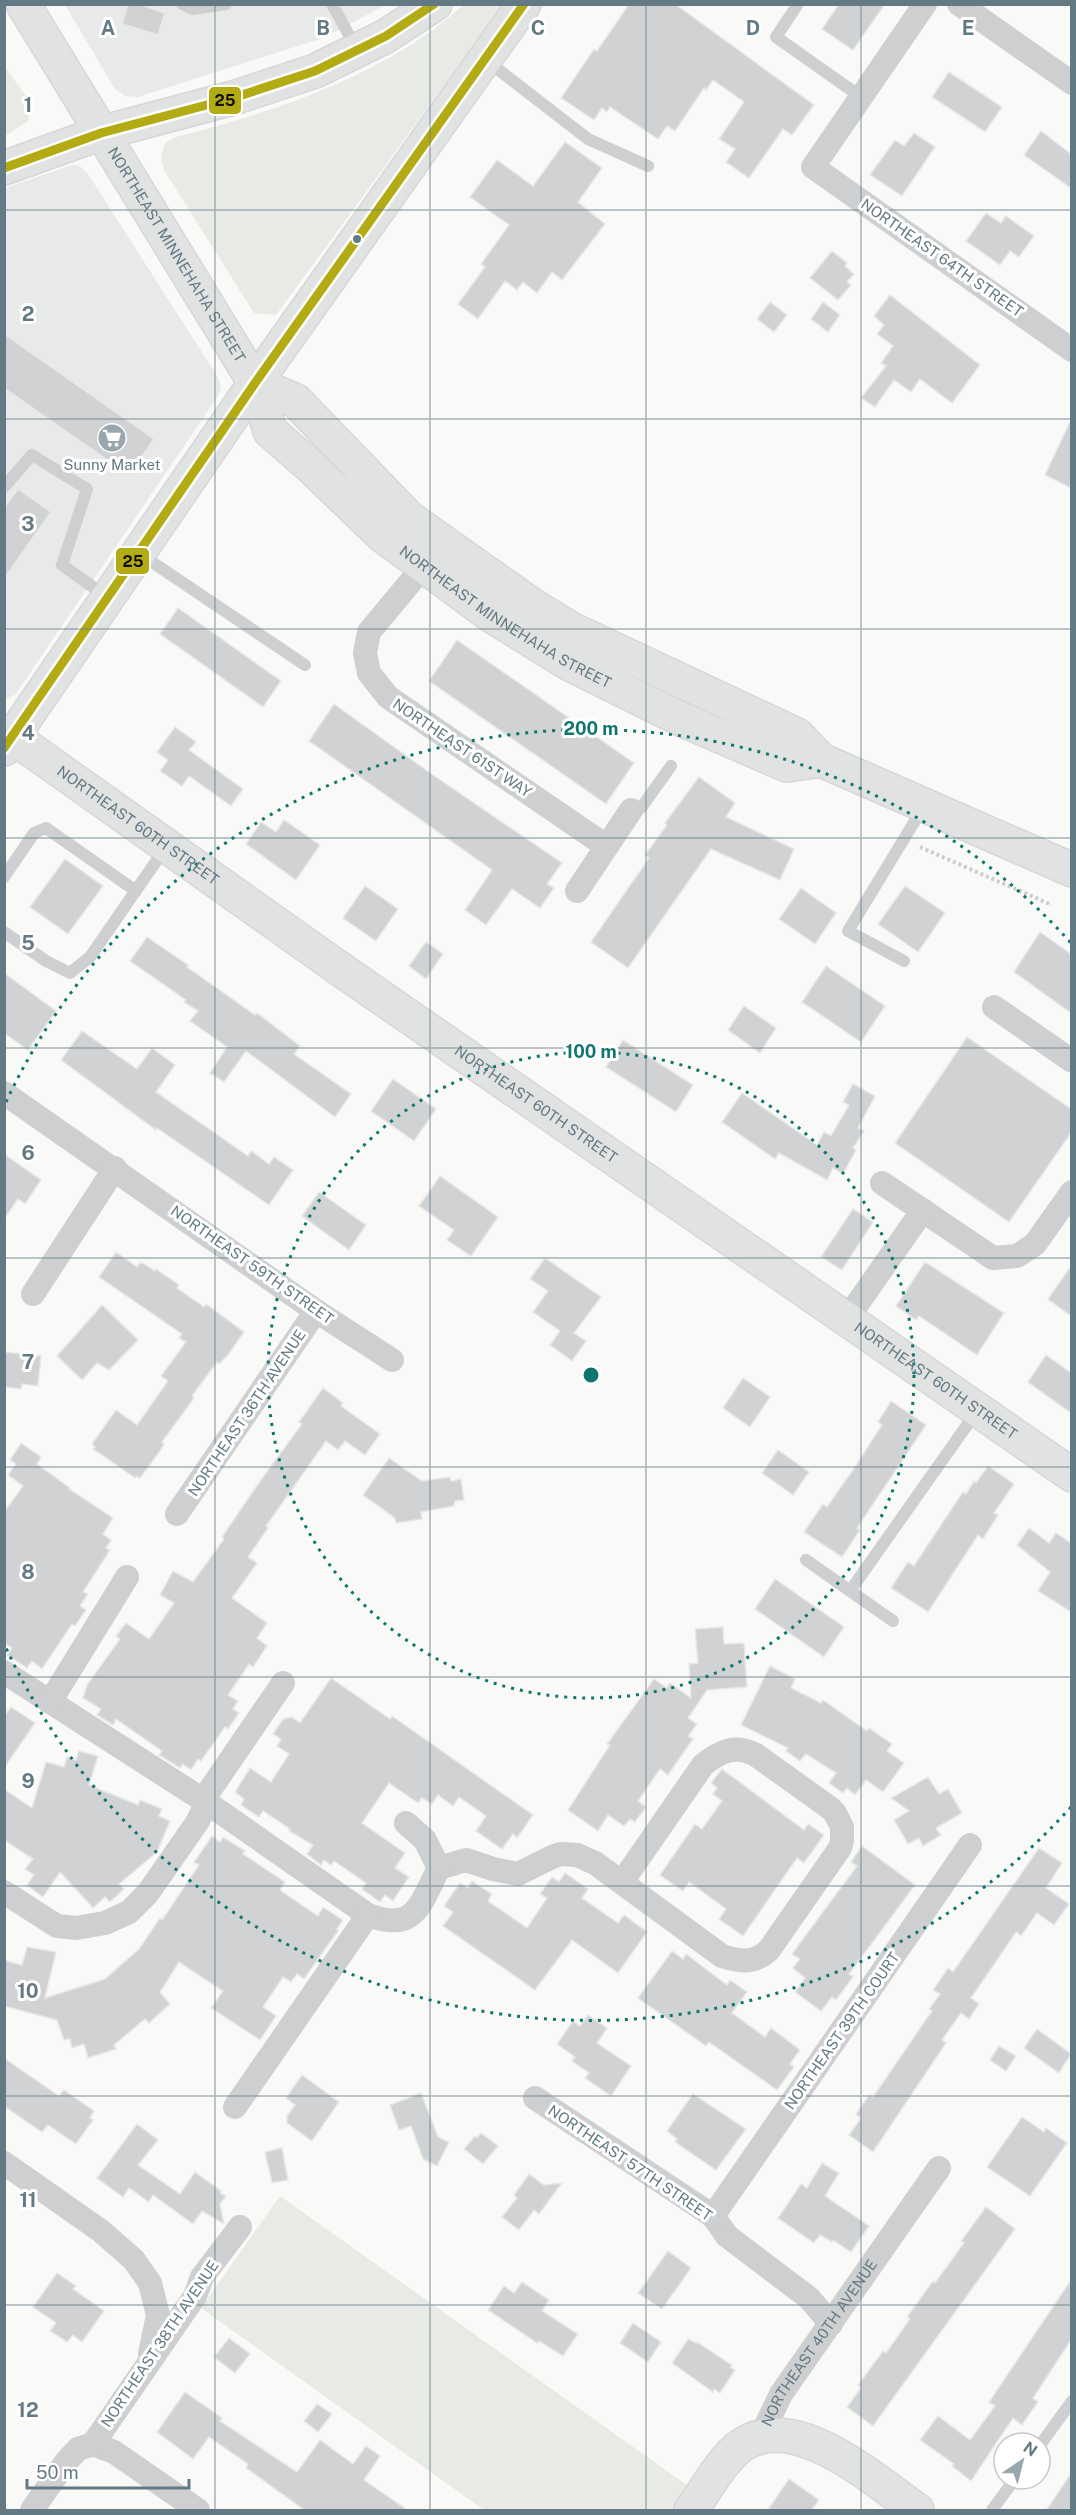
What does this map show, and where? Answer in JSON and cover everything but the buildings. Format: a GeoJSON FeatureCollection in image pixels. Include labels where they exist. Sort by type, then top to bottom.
{"type":"FeatureCollection","features":[{"type":"Feature","properties":{"kind":"main road","name":"NORTHEAST MINNEHAHA STREET"},"geometry":{"type":"LineString","coordinates":[[23,4],[255,383],[270,431],[383,536],[492,616],[568,663],[683,720],[787,765],[821,760]]}},
{"type":"Feature","properties":{"kind":"main road"},"geometry":{"type":"LineString","coordinates":[[4,168],[101,133],[282,83],[358,51],[435,4]]}},
{"type":"Feature","properties":{"kind":"main road"},"geometry":{"type":"LineString","coordinates":[[7,739],[139,553],[255,383],[524,4]]}},
{"type":"Feature","properties":{"kind":"main road","name":"NORTHEAST MINNEHAHA STREET"},"geometry":{"type":"LineString","coordinates":[[255,383],[296,401],[409,518],[532,605],[571,629],[797,735],[821,760],[1071,870]]}},
{"type":"Feature","properties":{"kind":"main road","name":"NORTHEAST 60TH STREET"},"geometry":{"type":"LineString","coordinates":[[7,739],[167,846],[340,969],[1071,1475]]}},
{"type":"Feature","properties":{"kind":"main road"},"geometry":{"type":"LineString","coordinates":[[761,2436],[794,2436],[832,2451],[917,2511]]}},
{"type":"Feature","properties":{"kind":"main road","name":"NORTHEAST 40TH AVENUE"},"geometry":{"type":"LineString","coordinates":[[691,2511],[725,2463],[742,2446],[761,2436]]}},
{"type":"Feature","properties":{"kind":"street"},"geometry":{"type":"LineString","coordinates":[[861,97],[925,4]]}},
{"type":"Feature","properties":{"kind":"street"},"geometry":{"type":"LineString","coordinates":[[959,4],[1071,83]]}},
{"type":"Feature","properties":{"kind":"street","name":"NORTHEAST 64TH STREET"},"geometry":{"type":"LineString","coordinates":[[861,97],[813,167],[1071,350]]}},
{"type":"Feature","properties":{"kind":"street","name":"NORTHEAST 61ST WAY"},"geometry":{"type":"LineString","coordinates":[[423,567],[369,632],[365,653],[369,674],[388,697],[606,846]]}},
{"type":"Feature","properties":{"kind":"street"},"geometry":{"type":"LineString","coordinates":[[577,891],[631,810]]}},
{"type":"Feature","properties":{"kind":"street"},"geometry":{"type":"LineString","coordinates":[[994,1007],[1071,1061]]}},
{"type":"Feature","properties":{"kind":"street","name":"NORTHEAST 59TH STREET"},"geometry":{"type":"LineString","coordinates":[[4,1093],[115,1168],[316,1311],[392,1360]]}},
{"type":"Feature","properties":{"kind":"street"},"geometry":{"type":"LineString","coordinates":[[33,1294],[115,1168]]}},
{"type":"Feature","properties":{"kind":"street"},"geometry":{"type":"LineString","coordinates":[[882,1183],[993,1258],[1017,1256],[1035,1244],[1071,1192]]}},
{"type":"Feature","properties":{"kind":"street"},"geometry":{"type":"LineString","coordinates":[[846,1320],[923,1210]]}},
{"type":"Feature","properties":{"kind":"street","name":"NORTHEAST 36TH AVENUE"},"geometry":{"type":"LineString","coordinates":[[177,1514],[316,1311]]}},
{"type":"Feature","properties":{"kind":"street"},"geometry":{"type":"LineString","coordinates":[[50,1701],[127,1577]]}},
{"type":"Feature","properties":{"kind":"street"},"geometry":{"type":"LineString","coordinates":[[4,1672],[203,1800],[368,1915],[392,1922],[410,1916],[417,1908],[439,1868],[466,1860],[518,1874],[552,1857],[570,1854],[595,1863],[722,1956],[743,1962],[750,1961],[769,1950],[834,1858],[842,1841],[842,1827],[830,1808],[756,1755],[743,1749],[728,1750],[720,1752],[703,1765],[622,1882]]}},
{"type":"Feature","properties":{"kind":"street"},"geometry":{"type":"LineString","coordinates":[[4,1892],[57,1926],[76,1928],[105,1923],[129,1912],[148,1893],[198,1821],[203,1810],[203,1800],[283,1683]]}},
{"type":"Feature","properties":{"kind":"street"},"geometry":{"type":"LineString","coordinates":[[406,1823],[425,1840],[439,1868]]}},
{"type":"Feature","properties":{"kind":"street","name":"NORTHEAST 39TH COURT"},"geometry":{"type":"LineString","coordinates":[[713,2216],[970,1845]]}},
{"type":"Feature","properties":{"kind":"street"},"geometry":{"type":"LineString","coordinates":[[235,2107],[368,1915]]}},
{"type":"Feature","properties":{"kind":"street","name":"NORTHEAST 57TH STREET"},"geometry":{"type":"LineString","coordinates":[[535,2098],[713,2216],[728,2236],[808,2298],[831,2324]]}},
{"type":"Feature","properties":{"kind":"street"},"geometry":{"type":"LineString","coordinates":[[4,2163],[101,2231],[134,2260],[150,2283],[158,2315],[148,2365]]}},
{"type":"Feature","properties":{"kind":"street","name":"NORTHEAST 40TH AVENUE"},"geometry":{"type":"LineString","coordinates":[[761,2436],[781,2394],[939,2168]]}},
{"type":"Feature","properties":{"kind":"street","name":"NORTHEAST 38TH AVENUE"},"geometry":{"type":"LineString","coordinates":[[32,2511],[66,2462],[78,2449],[93,2444],[195,2296],[202,2277],[240,2227]]}},
{"type":"Feature","properties":{"kind":"street"},"geometry":{"type":"LineString","coordinates":[[93,2444],[114,2452],[198,2511]]}},
{"type":"Feature","properties":{"kind":"lane"},"geometry":{"type":"LineString","coordinates":[[182,4],[193,9],[226,4]]}},
{"type":"Feature","properties":{"kind":"lane"},"geometry":{"type":"LineString","coordinates":[[332,4],[358,51]]}},
{"type":"Feature","properties":{"kind":"lane"},"geometry":{"type":"LineString","coordinates":[[798,4],[776,37],[861,97]]}},
{"type":"Feature","properties":{"kind":"lane"},"geometry":{"type":"LineString","coordinates":[[485,59],[588,139],[648,166]]}},
{"type":"Feature","properties":{"kind":"lane"},"geometry":{"type":"LineString","coordinates":[[4,487],[32,455],[87,489],[62,565],[108,597]]}},
{"type":"Feature","properties":{"kind":"lane"},"geometry":{"type":"LineString","coordinates":[[139,553],[305,665]]}},
{"type":"Feature","properties":{"kind":"lane"},"geometry":{"type":"LineString","coordinates":[[631,810],[641,808],[671,766]]}},
{"type":"Feature","properties":{"kind":"lane"},"geometry":{"type":"LineString","coordinates":[[904,962],[848,931],[924,806]]}},
{"type":"Feature","properties":{"kind":"lane"},"geometry":{"type":"LineString","coordinates":[[4,877],[34,833],[46,828],[136,891]]}},
{"type":"Feature","properties":{"kind":"lane"},"geometry":{"type":"LineString","coordinates":[[4,932],[46,961],[70,973],[90,957],[167,846]]}},
{"type":"Feature","properties":{"kind":"lane"},"geometry":{"type":"LineString","coordinates":[[850,1591],[977,1410]]}},
{"type":"Feature","properties":{"kind":"lane"},"geometry":{"type":"LineString","coordinates":[[806,1560],[893,1621]]}},
{"type":"Feature","properties":{"kind":"lane"},"geometry":{"type":"LineString","coordinates":[[1050,2431],[1071,2402]]}},
{"type":"Feature","properties":{"kind":"lane"},"geometry":{"type":"LineString","coordinates":[[992,2511],[1006,2491]]}},
{"type":"Feature","properties":{"kind":"path"},"geometry":{"type":"LineString","coordinates":[[920,847],[1052,905]]}},
{"type":"Feature","properties":{"kind":"shaded area"},"geometry":{"type":"Polygon","coordinates":[[[465,4],[503,5],[276,315],[254,313],[164,170],[161,157],[165,143],[176,137],[303,98],[333,85],[393,56],[433,30],[465,4]]]}},
{"type":"Feature","properties":{"kind":"shaded area"},"geometry":{"type":"Polygon","coordinates":[[[65,5],[386,5],[323,38],[138,97],[125,96],[115,89],[65,5]]]}},
{"type":"Feature","properties":{"kind":"shaded area"},"geometry":{"type":"Polygon","coordinates":[[[4,66],[32,104],[28,121],[5,136],[4,66]]]}},
{"type":"Feature","properties":{"kind":"shaded area"},"geometry":{"type":"Polygon","coordinates":[[[72,165],[80,166],[88,174],[219,379],[221,388],[218,396],[15,695],[5,699],[5,188],[72,165]]]}},
{"type":"Feature","properties":{"kind":"shaded area"},"geometry":{"type":"Polygon","coordinates":[[[280,2196],[688,2486],[671,2510],[484,2510],[201,2308],[280,2196]]]}},
{"type":"Feature","properties":{"kind":"transit line","name":"25"},"geometry":{"type":"LineString","coordinates":[[4,168],[101,133],[233,98],[315,71],[386,36],[434,4]]}},
{"type":"Feature","properties":{"kind":"transit line","name":"25"},"geometry":{"type":"LineString","coordinates":[[4,748],[255,383],[524,4]]}},
{"type":"Feature","properties":{"kind":"place","name":"Sunny Market"},"geometry":{"type":"Point","coordinates":[112,438]}}]}
